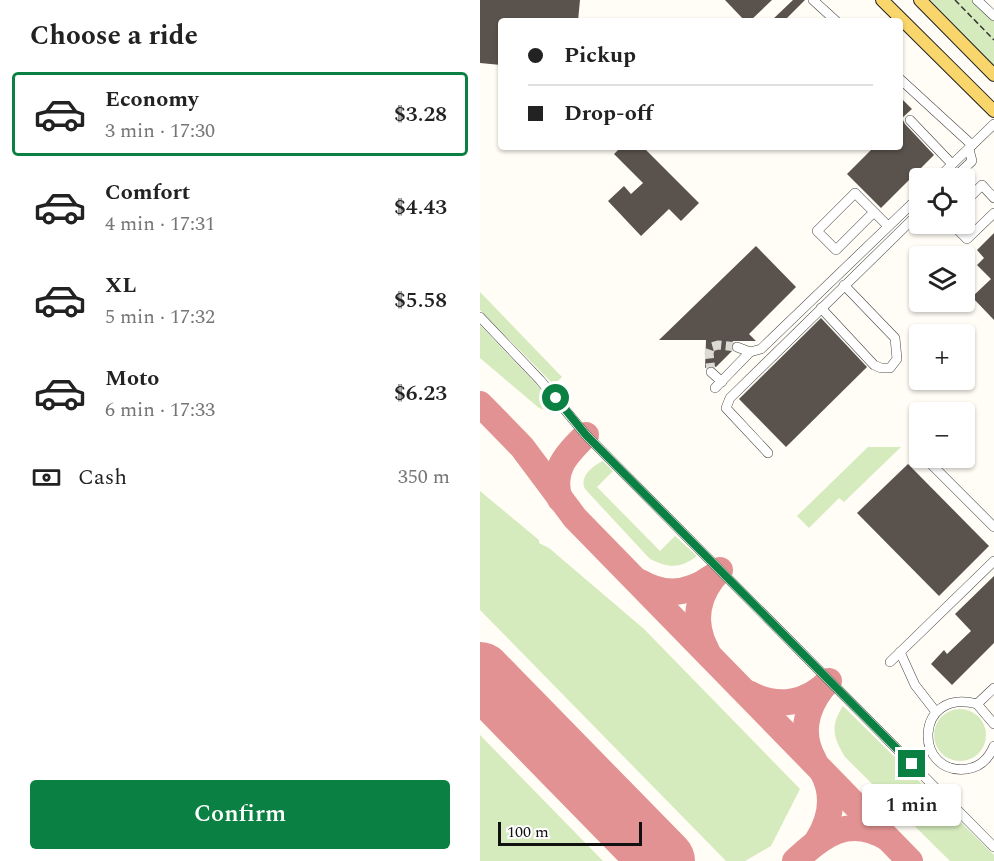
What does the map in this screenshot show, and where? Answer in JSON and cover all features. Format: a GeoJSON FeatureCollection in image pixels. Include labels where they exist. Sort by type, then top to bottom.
{"type":"FeatureCollection","features":[{"type":"Feature","properties":{"kind":"main road"},"geometry":{"type":"LineString","coordinates":[[882,0],[900,18]]}},
{"type":"Feature","properties":{"kind":"main road"},"geometry":{"type":"LineString","coordinates":[[920,0],[994,75]]}},
{"type":"Feature","properties":{"kind":"main road"},"geometry":{"type":"LineString","coordinates":[[903,21],[994,111]]}},
{"type":"Feature","properties":{"kind":"street"},"geometry":{"type":"LineString","coordinates":[[813,0],[833,18]]}},
{"type":"Feature","properties":{"kind":"street"},"geometry":{"type":"LineString","coordinates":[[977,0],[994,16]]}},
{"type":"Feature","properties":{"kind":"street"},"geometry":{"type":"LineString","coordinates":[[903,83],[970,147],[972,161],[965,168]]}},
{"type":"Feature","properties":{"kind":"street"},"geometry":{"type":"LineString","coordinates":[[909,120],[952,164]]}},
{"type":"Feature","properties":{"kind":"street"},"geometry":{"type":"LineString","coordinates":[[948,168],[994,124]]}},
{"type":"Feature","properties":{"kind":"street"},"geometry":{"type":"LineString","coordinates":[[975,192],[982,185],[994,198]]}},
{"type":"Feature","properties":{"kind":"street"},"geometry":{"type":"LineString","coordinates":[[874,212],[836,250],[817,231],[855,192],[888,226]]}},
{"type":"Feature","properties":{"kind":"street"},"geometry":{"type":"LineString","coordinates":[[711,372],[718,385],[750,352],[760,349],[909,206]]}},
{"type":"Feature","properties":{"kind":"street"},"geometry":{"type":"LineString","coordinates":[[975,231],[994,213]]}},
{"type":"Feature","properties":{"kind":"street"},"geometry":{"type":"LineString","coordinates":[[768,453],[726,408],[727,404],[909,223]]}},
{"type":"Feature","properties":{"kind":"street"},"geometry":{"type":"LineString","coordinates":[[821,308],[874,364],[881,368],[890,368],[897,359],[895,338],[844,285]]}},
{"type":"Feature","properties":{"kind":"street"},"geometry":{"type":"LineString","coordinates":[[480,317],[540,380],[586,435],[994,847]]}},
{"type":"Feature","properties":{"kind":"street"},"geometry":{"type":"LineString","coordinates":[[737,346],[750,352]]}},
{"type":"Feature","properties":{"kind":"street"},"geometry":{"type":"LineString","coordinates":[[935,468],[994,527]]}},
{"type":"Feature","properties":{"kind":"street"},"geometry":{"type":"LineString","coordinates":[[890,662],[994,561]]}},
{"type":"Feature","properties":{"kind":"street"},"geometry":{"type":"LineString","coordinates":[[900,652],[915,685],[936,712]]}},
{"type":"Feature","properties":{"kind":"street"},"geometry":{"type":"LineString","coordinates":[[977,704],[994,687]]}},
{"type":"Feature","properties":{"kind":"street"},"geometry":{"type":"LineString","coordinates":[[994,721],[977,704],[958,701],[950,703],[936,712],[928,726],[927,738],[929,747],[942,764],[960,770],[973,768],[983,762],[994,746]]}},
{"type":"Feature","properties":{"kind":"path"},"geometry":{"type":"LineString","coordinates":[[955,0],[994,40]]}},
{"type":"Feature","properties":{"kind":"green space"},"geometry":{"type":"Polygon","coordinates":[[[928,0],[976,0],[994,17],[994,67],[928,0]]]}},
{"type":"Feature","properties":{"kind":"green space"},"geometry":{"type":"Polygon","coordinates":[[[480,292],[562,377],[554,385],[480,310],[480,292]]]}},
{"type":"Feature","properties":{"kind":"green space"},"geometry":{"type":"Polygon","coordinates":[[[480,325],[558,407],[551,412],[539,408],[480,358],[480,325]]]}},
{"type":"Feature","properties":{"kind":"green space"},"geometry":{"type":"Polygon","coordinates":[[[868,447],[901,447],[844,502],[839,498],[809,528],[797,516],[868,447]]]}},
{"type":"Feature","properties":{"kind":"green space"},"geometry":{"type":"Polygon","coordinates":[[[603,461],[613,471],[597,487],[660,551],[675,536],[697,556],[674,566],[650,559],[585,489],[585,476],[603,461]]]}},
{"type":"Feature","properties":{"kind":"green space"},"geometry":{"type":"Polygon","coordinates":[[[480,491],[539,540],[539,543],[549,548],[644,629],[800,789],[771,846],[745,861],[726,861],[480,610],[480,491]]]}},
{"type":"Feature","properties":{"kind":"green space"},"geometry":{"type":"Polygon","coordinates":[[[843,706],[994,855],[994,861],[950,861],[845,757],[835,732],[836,720],[843,706]]]}},
{"type":"Feature","properties":{"kind":"green space"},"geometry":{"type":"Polygon","coordinates":[[[960,709],[970,711],[978,717],[984,725],[986,735],[984,745],[978,753],[970,759],[960,761],[950,759],[942,753],[936,745],[934,735],[936,725],[942,717],[950,711],[960,709]]]}},
{"type":"Feature","properties":{"kind":"green space"},"geometry":{"type":"Polygon","coordinates":[[[480,735],[603,861],[480,861],[480,735]]]}},
{"type":"Feature","properties":{"kind":"building"},"geometry":{"type":"Polygon","coordinates":[[[480,0],[580,0],[578,18],[498,18],[498,65],[480,63],[480,0]]]}},
{"type":"Feature","properties":{"kind":"building"},"geometry":{"type":"Polygon","coordinates":[[[725,0],[772,0],[753,18],[742,18],[725,0]]]}},
{"type":"Feature","properties":{"kind":"building"},"geometry":{"type":"Polygon","coordinates":[[[793,0],[805,0],[787,18],[774,18],[793,0]]]}},
{"type":"Feature","properties":{"kind":"building"},"geometry":{"type":"Polygon","coordinates":[[[903,100],[912,109],[903,117],[903,100]]]}},
{"type":"Feature","properties":{"kind":"building"},"geometry":{"type":"Polygon","coordinates":[[[903,120],[934,155],[921,168],[909,168],[909,180],[881,208],[847,174],[871,150],[903,150],[903,120]]]}},
{"type":"Feature","properties":{"kind":"building"},"geometry":{"type":"Polygon","coordinates":[[[618,150],[646,150],[699,203],[681,221],[669,209],[641,236],[608,201],[624,186],[631,194],[643,183],[614,154],[618,150]]]}},
{"type":"Feature","properties":{"kind":"building"},"geometry":{"type":"Polygon","coordinates":[[[994,233],[994,320],[975,300],[975,294],[991,279],[977,265],[984,258],[977,250],[994,233]]]}},
{"type":"Feature","properties":{"kind":"building"},"geometry":{"type":"Polygon","coordinates":[[[756,246],[796,287],[749,334],[756,341],[733,341],[732,351],[716,367],[710,365],[705,368],[706,340],[659,340],[756,246]]]}},
{"type":"Feature","properties":{"kind":"building"},"geometry":{"type":"Polygon","coordinates":[[[821,318],[867,367],[786,447],[739,399],[821,318]]]}},
{"type":"Feature","properties":{"kind":"building"},"geometry":{"type":"Polygon","coordinates":[[[908,464],[909,468],[912,468],[989,546],[939,596],[857,513],[908,464]]]}},
{"type":"Feature","properties":{"kind":"building"},"geometry":{"type":"Polygon","coordinates":[[[994,576],[994,643],[952,685],[931,664],[944,650],[947,654],[971,631],[955,614],[994,576]]]}},
{"type":"Feature","properties":{"kind":"taxiway"},"geometry":{"type":"LineString","coordinates":[[480,404],[522,447],[575,518],[910,861]]}},
{"type":"Feature","properties":{"kind":"taxiway"},"geometry":{"type":"LineString","coordinates":[[560,499],[557,479],[562,463],[586,435]]}},
{"type":"Feature","properties":{"kind":"taxiway"},"geometry":{"type":"LineString","coordinates":[[707,651],[699,629],[699,608],[706,588],[720,570]]}},
{"type":"Feature","properties":{"kind":"taxiway"},"geometry":{"type":"LineString","coordinates":[[640,582],[659,590],[677,592],[695,587],[712,577]]}},
{"type":"Feature","properties":{"kind":"taxiway"},"geometry":{"type":"LineString","coordinates":[[748,693],[770,701],[791,702],[811,695],[829,681]]}},
{"type":"Feature","properties":{"kind":"taxiway"},"geometry":{"type":"LineString","coordinates":[[814,760],[807,742],[806,723],[816,696],[822,688]]}},
{"type":"Feature","properties":{"kind":"taxiway"},"geometry":{"type":"LineString","coordinates":[[817,841],[826,824],[830,807],[829,790],[823,773]]}},
{"type":"Feature","properties":{"kind":"taxiway"},"geometry":{"type":"LineString","coordinates":[[795,861],[816,843],[837,831],[861,828],[887,838]]}},
{"type":"Feature","properties":{"kind":"runway"},"geometry":{"type":"LineString","coordinates":[[480,674],[663,861]]}},
{"type":"Feature","properties":{"kind":"tunnel"},"geometry":{"type":"LineString","coordinates":[[711,372],[709,353],[711,347],[718,345],[737,347]]}},
{"type":"Feature","properties":{"kind":"route"},"geometry":{"type":"LineString","coordinates":[[556,398],[586,435],[912,764]]}}]}
